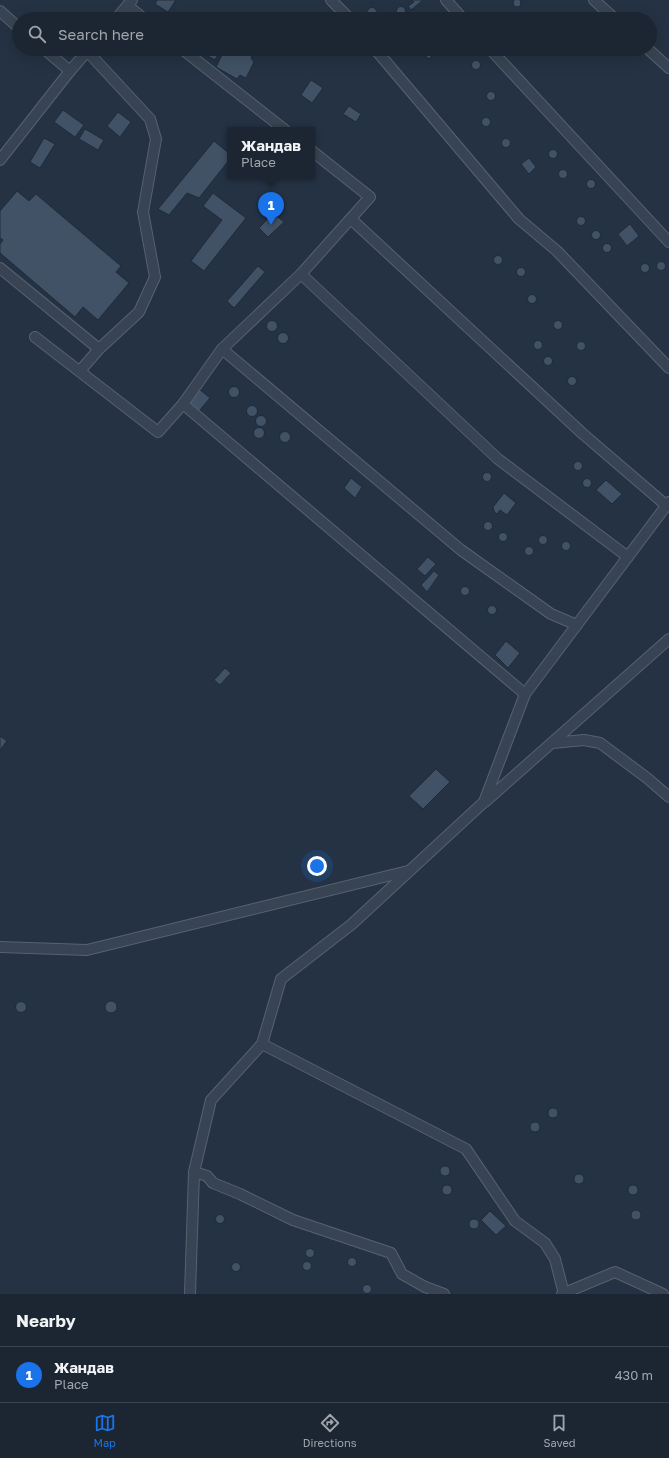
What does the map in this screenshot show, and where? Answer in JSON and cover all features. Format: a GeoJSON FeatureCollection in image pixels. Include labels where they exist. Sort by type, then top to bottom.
{"type":"FeatureCollection","features":[{"type":"Feature","properties":{"kind":"street"},"geometry":{"type":"LineString","coordinates":[[330,0],[343,12]]}},
{"type":"Feature","properties":{"kind":"street"},"geometry":{"type":"LineString","coordinates":[[446,0],[457,12]]}},
{"type":"Feature","properties":{"kind":"street"},"geometry":{"type":"LineString","coordinates":[[594,0],[607,12]]}},
{"type":"Feature","properties":{"kind":"street"},"geometry":{"type":"LineString","coordinates":[[122,12],[130,3],[138,12]]}},
{"type":"Feature","properties":{"kind":"street"},"geometry":{"type":"LineString","coordinates":[[0,11],[12,22]]}},
{"type":"Feature","properties":{"kind":"street"},"geometry":{"type":"LineString","coordinates":[[52,56],[70,71]]}},
{"type":"Feature","properties":{"kind":"street"},"geometry":{"type":"LineString","coordinates":[[0,160],[83,56]]}},
{"type":"Feature","properties":{"kind":"street"},"geometry":{"type":"LineString","coordinates":[[80,371],[100,349],[139,312],[155,277],[152,254],[143,212],[156,139],[150,119],[93,56]]}},
{"type":"Feature","properties":{"kind":"street"},"geometry":{"type":"LineString","coordinates":[[191,56],[281,127]]}},
{"type":"Feature","properties":{"kind":"street"},"geometry":{"type":"LineString","coordinates":[[381,56],[519,219],[557,251],[669,368]]}},
{"type":"Feature","properties":{"kind":"street"},"geometry":{"type":"LineString","coordinates":[[496,56],[669,242]]}},
{"type":"Feature","properties":{"kind":"street"},"geometry":{"type":"LineString","coordinates":[[656,56],[669,68]]}},
{"type":"Feature","properties":{"kind":"street"},"geometry":{"type":"LineString","coordinates":[[35,337],[158,432],[183,404],[222,349],[301,274],[370,197],[315,153]]}},
{"type":"Feature","properties":{"kind":"street"},"geometry":{"type":"LineString","coordinates":[[351,219],[583,434],[668,504],[525,694],[484,802]]}},
{"type":"Feature","properties":{"kind":"street"},"geometry":{"type":"LineString","coordinates":[[0,268],[100,349]]}},
{"type":"Feature","properties":{"kind":"street"},"geometry":{"type":"LineString","coordinates":[[301,274],[498,459],[628,557]]}},
{"type":"Feature","properties":{"kind":"street"},"geometry":{"type":"LineString","coordinates":[[222,349],[461,550],[550,614],[577,625]]}},
{"type":"Feature","properties":{"kind":"street"},"geometry":{"type":"LineString","coordinates":[[183,404],[525,694]]}},
{"type":"Feature","properties":{"kind":"street"},"geometry":{"type":"LineString","coordinates":[[190,1294],[194,1172],[212,1100],[262,1044],[281,979],[352,924],[484,802],[669,639]]}},
{"type":"Feature","properties":{"kind":"street"},"geometry":{"type":"LineString","coordinates":[[552,743],[584,740],[600,743],[647,778],[669,797]]}},
{"type":"Feature","properties":{"kind":"street"},"geometry":{"type":"LineString","coordinates":[[0,947],[87,950],[409,871]]}},
{"type":"Feature","properties":{"kind":"street"},"geometry":{"type":"LineString","coordinates":[[262,1044],[466,1149],[515,1221],[545,1243],[555,1259],[563,1294],[615,1272],[663,1294]]}},
{"type":"Feature","properties":{"kind":"street"},"geometry":{"type":"LineString","coordinates":[[194,1172],[207,1176],[213,1183],[240,1194],[293,1220],[391,1253],[402,1274],[425,1287],[444,1294]]}},
{"type":"Feature","properties":{"kind":"building"},"geometry":{"type":"Polygon","coordinates":[[[517,-1],[520,0],[520,6],[517,7],[514,6],[513,3],[514,0],[517,-1]]]}},
{"type":"Feature","properties":{"kind":"building"},"geometry":{"type":"Polygon","coordinates":[[[157,0],[176,0],[168,12],[155,4],[157,0]]]}},
{"type":"Feature","properties":{"kind":"building"},"geometry":{"type":"Polygon","coordinates":[[[412,0],[423,0],[411,10],[408,6],[414,2],[412,0]]]}},
{"type":"Feature","properties":{"kind":"building"},"geometry":{"type":"Polygon","coordinates":[[[399,7],[403,7],[405,12],[397,12],[399,7]]]}},
{"type":"Feature","properties":{"kind":"building"},"geometry":{"type":"Polygon","coordinates":[[[370,8],[374,8],[376,12],[368,12],[370,8]]]}},
{"type":"Feature","properties":{"kind":"building"},"geometry":{"type":"Polygon","coordinates":[[[208,56],[217,56],[215,60],[208,56]]]}},
{"type":"Feature","properties":{"kind":"building"},"geometry":{"type":"Polygon","coordinates":[[[222,56],[252,56],[251,58],[254,62],[246,78],[240,75],[237,79],[216,67],[222,56]]]}},
{"type":"Feature","properties":{"kind":"building"},"geometry":{"type":"Polygon","coordinates":[[[474,61],[478,61],[480,65],[478,69],[474,69],[472,67],[472,63],[474,61]]]}},
{"type":"Feature","properties":{"kind":"building"},"geometry":{"type":"Polygon","coordinates":[[[311,80],[323,88],[312,103],[301,95],[311,80]]]}},
{"type":"Feature","properties":{"kind":"building"},"geometry":{"type":"Polygon","coordinates":[[[489,92],[493,92],[495,96],[493,100],[489,100],[487,98],[487,94],[489,92]]]}},
{"type":"Feature","properties":{"kind":"building"},"geometry":{"type":"Polygon","coordinates":[[[349,106],[361,114],[356,122],[343,114],[349,106]]]}},
{"type":"Feature","properties":{"kind":"building"},"geometry":{"type":"Polygon","coordinates":[[[63,110],[84,125],[75,137],[54,122],[63,110]]]}},
{"type":"Feature","properties":{"kind":"building"},"geometry":{"type":"Polygon","coordinates":[[[118,112],[131,122],[120,137],[107,126],[118,112]]]}},
{"type":"Feature","properties":{"kind":"building"},"geometry":{"type":"Polygon","coordinates":[[[484,118],[488,118],[490,122],[488,126],[484,126],[482,124],[482,120],[484,118]]]}},
{"type":"Feature","properties":{"kind":"building"},"geometry":{"type":"Polygon","coordinates":[[[85,129],[104,140],[98,150],[79,139],[85,129]]]}},
{"type":"Feature","properties":{"kind":"building"},"geometry":{"type":"Polygon","coordinates":[[[44,138],[55,144],[40,168],[30,162],[44,138]]]}},
{"type":"Feature","properties":{"kind":"building"},"geometry":{"type":"Polygon","coordinates":[[[504,139],[508,139],[510,143],[508,147],[504,147],[502,145],[502,141],[504,139]]]}},
{"type":"Feature","properties":{"kind":"building"},"geometry":{"type":"Polygon","coordinates":[[[214,141],[227,152],[227,163],[199,198],[187,193],[169,215],[158,209],[214,141]]]}},
{"type":"Feature","properties":{"kind":"building"},"geometry":{"type":"Polygon","coordinates":[[[551,150],[555,150],[557,154],[555,158],[551,158],[549,156],[549,152],[551,150]]]}},
{"type":"Feature","properties":{"kind":"building"},"geometry":{"type":"Polygon","coordinates":[[[529,158],[536,167],[529,174],[521,164],[529,158]]]}},
{"type":"Feature","properties":{"kind":"building"},"geometry":{"type":"Polygon","coordinates":[[[561,170],[565,170],[567,174],[565,178],[561,178],[559,176],[559,172],[561,170]]]}},
{"type":"Feature","properties":{"kind":"building"},"geometry":{"type":"Polygon","coordinates":[[[270,179],[278,179],[274,182],[270,179]]]}},
{"type":"Feature","properties":{"kind":"building"},"geometry":{"type":"Polygon","coordinates":[[[589,180],[593,180],[595,184],[593,188],[589,188],[587,186],[587,182],[589,180]]]}},
{"type":"Feature","properties":{"kind":"building"},"geometry":{"type":"Polygon","coordinates":[[[17,191],[29,201],[36,194],[121,266],[116,272],[129,283],[98,320],[83,307],[75,317],[0,253],[0,244],[3,240],[0,238],[0,211],[17,191]]]}},
{"type":"Feature","properties":{"kind":"building"},"geometry":{"type":"Polygon","coordinates":[[[213,193],[246,218],[204,271],[191,261],[222,220],[203,206],[213,193]]]}},
{"type":"Feature","properties":{"kind":"building"},"geometry":{"type":"Polygon","coordinates":[[[273,213],[284,222],[268,237],[259,228],[273,213]]]}},
{"type":"Feature","properties":{"kind":"building"},"geometry":{"type":"Polygon","coordinates":[[[579,217],[583,217],[585,221],[583,225],[579,225],[577,223],[577,219],[579,217]]]}},
{"type":"Feature","properties":{"kind":"building"},"geometry":{"type":"Polygon","coordinates":[[[630,224],[639,236],[627,246],[618,234],[630,224]]]}},
{"type":"Feature","properties":{"kind":"building"},"geometry":{"type":"Polygon","coordinates":[[[594,231],[598,231],[600,235],[598,239],[594,239],[592,237],[592,233],[594,231]]]}},
{"type":"Feature","properties":{"kind":"building"},"geometry":{"type":"Polygon","coordinates":[[[605,244],[609,244],[611,248],[609,252],[605,252],[603,250],[603,246],[605,244]]]}},
{"type":"Feature","properties":{"kind":"building"},"geometry":{"type":"Polygon","coordinates":[[[496,256],[500,256],[502,260],[500,264],[496,264],[494,262],[494,258],[496,256]]]}},
{"type":"Feature","properties":{"kind":"building"},"geometry":{"type":"Polygon","coordinates":[[[659,262],[663,262],[665,266],[663,270],[659,270],[657,268],[657,264],[659,262]]]}},
{"type":"Feature","properties":{"kind":"building"},"geometry":{"type":"Polygon","coordinates":[[[643,264],[647,264],[649,268],[647,272],[643,272],[641,270],[641,266],[643,264]]]}},
{"type":"Feature","properties":{"kind":"building"},"geometry":{"type":"Polygon","coordinates":[[[258,266],[265,272],[234,308],[227,301],[258,266]]]}},
{"type":"Feature","properties":{"kind":"building"},"geometry":{"type":"Polygon","coordinates":[[[519,268],[523,268],[525,272],[523,276],[519,276],[517,274],[517,270],[519,268]]]}},
{"type":"Feature","properties":{"kind":"building"},"geometry":{"type":"Polygon","coordinates":[[[530,295],[534,295],[536,299],[534,303],[530,303],[528,301],[528,297],[530,295]]]}},
{"type":"Feature","properties":{"kind":"building"},"geometry":{"type":"Polygon","coordinates":[[[272,320],[276,322],[278,326],[276,330],[272,332],[268,330],[266,326],[268,322],[272,320]]]}},
{"type":"Feature","properties":{"kind":"building"},"geometry":{"type":"Polygon","coordinates":[[[556,321],[560,321],[562,325],[560,329],[556,329],[554,327],[554,323],[556,321]]]}},
{"type":"Feature","properties":{"kind":"building"},"geometry":{"type":"Polygon","coordinates":[[[283,332],[287,334],[289,338],[287,342],[283,344],[279,342],[277,338],[279,334],[283,332]]]}},
{"type":"Feature","properties":{"kind":"building"},"geometry":{"type":"Polygon","coordinates":[[[536,341],[540,341],[542,345],[540,349],[536,349],[534,347],[534,343],[536,341]]]}},
{"type":"Feature","properties":{"kind":"building"},"geometry":{"type":"Polygon","coordinates":[[[579,342],[583,342],[585,346],[583,350],[579,350],[577,348],[577,344],[579,342]]]}},
{"type":"Feature","properties":{"kind":"building"},"geometry":{"type":"Polygon","coordinates":[[[546,357],[550,357],[552,361],[550,365],[546,365],[544,363],[544,359],[546,357]]]}},
{"type":"Feature","properties":{"kind":"building"},"geometry":{"type":"Polygon","coordinates":[[[570,377],[574,377],[576,381],[574,385],[570,385],[568,383],[568,379],[570,377]]]}},
{"type":"Feature","properties":{"kind":"building"},"geometry":{"type":"Polygon","coordinates":[[[234,386],[238,388],[240,392],[238,396],[234,398],[230,396],[228,392],[230,388],[234,386]]]}},
{"type":"Feature","properties":{"kind":"building"},"geometry":{"type":"Polygon","coordinates":[[[199,389],[210,398],[199,411],[189,404],[199,389]]]}},
{"type":"Feature","properties":{"kind":"building"},"geometry":{"type":"Polygon","coordinates":[[[252,405],[256,407],[258,411],[256,415],[252,417],[248,415],[246,411],[248,407],[252,405]]]}},
{"type":"Feature","properties":{"kind":"building"},"geometry":{"type":"Polygon","coordinates":[[[261,415],[265,417],[267,421],[265,425],[261,427],[257,425],[255,421],[257,417],[261,415]]]}},
{"type":"Feature","properties":{"kind":"building"},"geometry":{"type":"Polygon","coordinates":[[[259,427],[263,429],[265,433],[263,437],[259,439],[255,437],[253,433],[255,429],[259,427]]]}},
{"type":"Feature","properties":{"kind":"building"},"geometry":{"type":"Polygon","coordinates":[[[285,431],[289,433],[291,437],[289,441],[285,443],[281,441],[279,437],[281,433],[285,431]]]}},
{"type":"Feature","properties":{"kind":"building"},"geometry":{"type":"Polygon","coordinates":[[[576,462],[580,462],[582,466],[580,470],[576,470],[574,468],[574,464],[576,462]]]}},
{"type":"Feature","properties":{"kind":"building"},"geometry":{"type":"Polygon","coordinates":[[[485,473],[489,473],[491,477],[489,481],[485,481],[483,479],[483,475],[485,473]]]}},
{"type":"Feature","properties":{"kind":"building"},"geometry":{"type":"Polygon","coordinates":[[[351,478],[362,487],[355,498],[344,488],[351,478]]]}},
{"type":"Feature","properties":{"kind":"building"},"geometry":{"type":"Polygon","coordinates":[[[585,479],[589,479],[591,483],[589,487],[585,487],[583,485],[583,481],[585,479]]]}},
{"type":"Feature","properties":{"kind":"building"},"geometry":{"type":"Polygon","coordinates":[[[606,480],[622,494],[612,504],[596,490],[606,480]]]}},
{"type":"Feature","properties":{"kind":"building"},"geometry":{"type":"Polygon","coordinates":[[[504,493],[516,503],[507,515],[500,510],[497,514],[493,507],[504,493]]]}},
{"type":"Feature","properties":{"kind":"building"},"geometry":{"type":"Polygon","coordinates":[[[486,522],[490,522],[492,526],[490,530],[486,530],[484,528],[484,524],[486,522]]]}},
{"type":"Feature","properties":{"kind":"building"},"geometry":{"type":"Polygon","coordinates":[[[501,533],[505,533],[507,537],[505,541],[501,541],[499,539],[499,535],[501,533]]]}},
{"type":"Feature","properties":{"kind":"building"},"geometry":{"type":"Polygon","coordinates":[[[541,536],[545,536],[547,540],[545,544],[541,544],[539,542],[539,538],[541,536]]]}},
{"type":"Feature","properties":{"kind":"building"},"geometry":{"type":"Polygon","coordinates":[[[564,542],[568,542],[570,546],[568,550],[564,550],[562,548],[562,544],[564,542]]]}},
{"type":"Feature","properties":{"kind":"building"},"geometry":{"type":"Polygon","coordinates":[[[527,547],[531,547],[533,551],[531,555],[527,555],[525,553],[525,549],[527,547]]]}},
{"type":"Feature","properties":{"kind":"building"},"geometry":{"type":"Polygon","coordinates":[[[428,557],[436,564],[425,576],[417,569],[428,557]]]}},
{"type":"Feature","properties":{"kind":"building"},"geometry":{"type":"Polygon","coordinates":[[[434,571],[439,575],[427,592],[421,585],[434,571]]]}},
{"type":"Feature","properties":{"kind":"building"},"geometry":{"type":"Polygon","coordinates":[[[463,587],[467,587],[469,591],[467,595],[463,595],[461,593],[461,589],[463,587]]]}},
{"type":"Feature","properties":{"kind":"building"},"geometry":{"type":"Polygon","coordinates":[[[490,606],[494,606],[496,610],[494,614],[490,614],[488,612],[488,608],[490,606]]]}},
{"type":"Feature","properties":{"kind":"building"},"geometry":{"type":"Polygon","coordinates":[[[506,641],[520,653],[508,668],[495,655],[506,641]]]}},
{"type":"Feature","properties":{"kind":"building"},"geometry":{"type":"Polygon","coordinates":[[[225,668],[231,673],[220,685],[214,680],[225,668]]]}},
{"type":"Feature","properties":{"kind":"building"},"geometry":{"type":"Polygon","coordinates":[[[0,736],[7,741],[0,750],[0,736]]]}},
{"type":"Feature","properties":{"kind":"building"},"geometry":{"type":"Polygon","coordinates":[[[436,769],[450,782],[423,809],[409,796],[436,769]]]}},
{"type":"Feature","properties":{"kind":"building"},"geometry":{"type":"Polygon","coordinates":[[[21,1001],[25,1003],[27,1007],[25,1011],[21,1013],[17,1011],[15,1007],[17,1003],[21,1001]]]}},
{"type":"Feature","properties":{"kind":"building"},"geometry":{"type":"Polygon","coordinates":[[[111,1001],[115,1003],[117,1007],[115,1011],[111,1013],[107,1011],[105,1007],[107,1003],[111,1001]]]}},
{"type":"Feature","properties":{"kind":"building"},"geometry":{"type":"Polygon","coordinates":[[[553,1108],[558,1113],[553,1118],[548,1113],[553,1108]]]}},
{"type":"Feature","properties":{"kind":"building"},"geometry":{"type":"Polygon","coordinates":[[[535,1122],[540,1127],[535,1132],[530,1127],[535,1122]]]}},
{"type":"Feature","properties":{"kind":"building"},"geometry":{"type":"Polygon","coordinates":[[[445,1166],[450,1171],[445,1176],[440,1171],[445,1166]]]}},
{"type":"Feature","properties":{"kind":"building"},"geometry":{"type":"Polygon","coordinates":[[[579,1174],[584,1179],[579,1184],[574,1179],[579,1174]]]}},
{"type":"Feature","properties":{"kind":"building"},"geometry":{"type":"Polygon","coordinates":[[[447,1185],[452,1190],[447,1195],[442,1190],[447,1185]]]}},
{"type":"Feature","properties":{"kind":"building"},"geometry":{"type":"Polygon","coordinates":[[[633,1185],[638,1190],[633,1195],[628,1190],[633,1185]]]}},
{"type":"Feature","properties":{"kind":"building"},"geometry":{"type":"Polygon","coordinates":[[[636,1210],[641,1215],[636,1220],[631,1215],[636,1210]]]}},
{"type":"Feature","properties":{"kind":"building"},"geometry":{"type":"Polygon","coordinates":[[[490,1211],[506,1226],[496,1235],[481,1220],[490,1211]]]}},
{"type":"Feature","properties":{"kind":"building"},"geometry":{"type":"Polygon","coordinates":[[[218,1215],[222,1215],[224,1219],[222,1223],[218,1223],[216,1221],[216,1217],[218,1215]]]}},
{"type":"Feature","properties":{"kind":"building"},"geometry":{"type":"Polygon","coordinates":[[[474,1219],[479,1224],[474,1229],[469,1224],[474,1219]]]}},
{"type":"Feature","properties":{"kind":"building"},"geometry":{"type":"Polygon","coordinates":[[[308,1249],[312,1249],[314,1253],[312,1257],[308,1257],[306,1255],[306,1251],[308,1249]]]}},
{"type":"Feature","properties":{"kind":"building"},"geometry":{"type":"Polygon","coordinates":[[[350,1258],[354,1258],[356,1262],[354,1266],[350,1266],[348,1264],[348,1260],[350,1258]]]}},
{"type":"Feature","properties":{"kind":"building"},"geometry":{"type":"Polygon","coordinates":[[[305,1262],[309,1262],[311,1266],[309,1270],[305,1270],[303,1268],[303,1264],[305,1262]]]}},
{"type":"Feature","properties":{"kind":"building"},"geometry":{"type":"Polygon","coordinates":[[[234,1263],[238,1263],[240,1267],[238,1271],[234,1271],[232,1269],[232,1265],[234,1263]]]}},
{"type":"Feature","properties":{"kind":"building"},"geometry":{"type":"Polygon","coordinates":[[[365,1285],[369,1285],[371,1289],[369,1293],[365,1293],[363,1291],[363,1287],[365,1285]]]}},
{"type":"Feature","properties":{"kind":"place","name":"Жандав"},"geometry":{"type":"Point","coordinates":[271,225]}}]}
